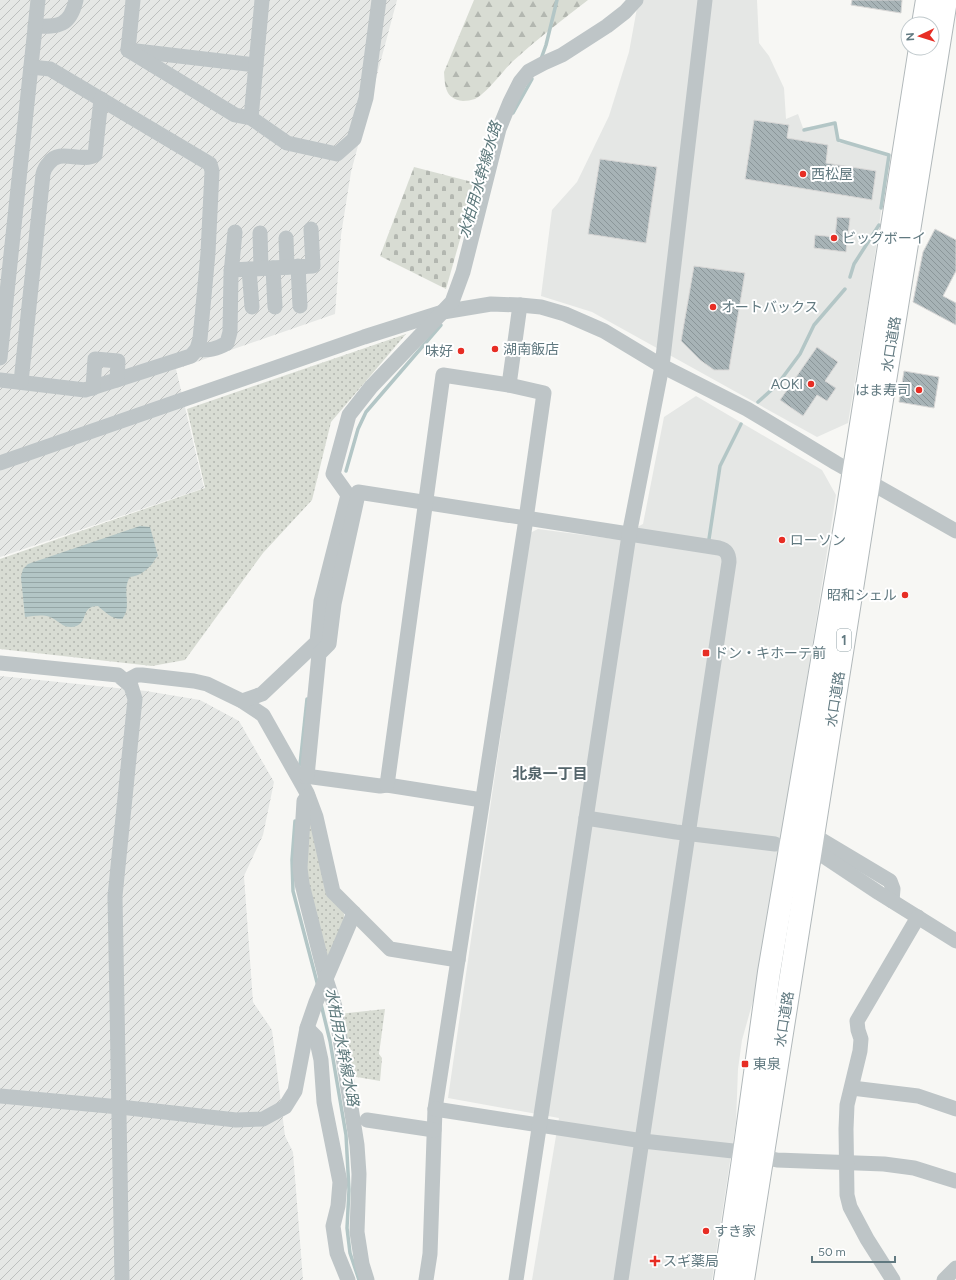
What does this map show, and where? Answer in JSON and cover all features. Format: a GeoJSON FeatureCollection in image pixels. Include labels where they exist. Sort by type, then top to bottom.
{"type":"FeatureCollection","features":[{"type":"Feature","properties":{"kind":"highway"},"geometry":{"type":"LineString","coordinates":[[924,16],[927,0]]}},
{"type":"Feature","properties":{"kind":"highway","name":"水口道路"},"geometry":{"type":"LineString","coordinates":[[743,1280],[770,972],[861,477],[946,0]]}},
{"type":"Feature","properties":{"kind":"highway","name":"水口道路"},"geometry":{"type":"LineString","coordinates":[[725,1280],[753,1155],[813,834],[919,56]]}},
{"type":"Feature","properties":{"kind":"street"},"geometry":{"type":"LineString","coordinates":[[0,357],[6,250],[31,67],[38,0]]}},
{"type":"Feature","properties":{"kind":"street"},"geometry":{"type":"LineString","coordinates":[[35,26],[54,27],[66,22],[74,10],[76,0]]}},
{"type":"Feature","properties":{"kind":"street"},"geometry":{"type":"LineString","coordinates":[[128,50],[133,0]]}},
{"type":"Feature","properties":{"kind":"street"},"geometry":{"type":"LineString","coordinates":[[251,118],[262,0]]}},
{"type":"Feature","properties":{"kind":"street"},"geometry":{"type":"LineString","coordinates":[[128,50],[235,115],[251,118],[287,143],[337,154],[354,139],[366,98],[379,0]]}},
{"type":"Feature","properties":{"kind":"street"},"geometry":{"type":"LineString","coordinates":[[302,775],[319,654],[329,644],[324,635],[321,601],[348,495],[333,474],[349,415],[371,387],[452,302],[461,278],[499,129],[520,82],[529,71],[562,55],[607,26],[625,12],[636,0]]}},
{"type":"Feature","properties":{"kind":"street"},"geometry":{"type":"LineString","coordinates":[[516,1280],[629,535],[662,366],[705,0]]}},
{"type":"Feature","properties":{"kind":"street"},"geometry":{"type":"LineString","coordinates":[[128,50],[256,65]]}},
{"type":"Feature","properties":{"kind":"street"},"geometry":{"type":"LineString","coordinates":[[0,380],[85,390],[191,356],[197,349],[200,339],[207,261],[212,171],[210,164],[50,69],[31,67]]}},
{"type":"Feature","properties":{"kind":"street"},"geometry":{"type":"LineString","coordinates":[[21,382],[42,174],[49,162],[58,156],[90,158],[95,155],[101,99]]}},
{"type":"Feature","properties":{"kind":"street"},"geometry":{"type":"LineString","coordinates":[[232,270],[313,266],[310,229]]}},
{"type":"Feature","properties":{"kind":"street"},"geometry":{"type":"LineString","coordinates":[[197,349],[207,350],[220,348],[227,343],[230,332],[235,232]]}},
{"type":"Feature","properties":{"kind":"street"},"geometry":{"type":"LineString","coordinates":[[260,233],[274,268],[300,306]]}},
{"type":"Feature","properties":{"kind":"street"},"geometry":{"type":"LineString","coordinates":[[252,307],[274,268],[286,238]]}},
{"type":"Feature","properties":{"kind":"street"},"geometry":{"type":"LineString","coordinates":[[274,268],[275,307]]}},
{"type":"Feature","properties":{"kind":"street"},"geometry":{"type":"LineString","coordinates":[[0,463],[364,337],[443,312],[491,304],[520,305],[541,307],[571,316],[604,331],[662,366],[747,409],[861,477],[956,531]]}},
{"type":"Feature","properties":{"kind":"street"},"geometry":{"type":"LineString","coordinates":[[509,385],[520,305]]}},
{"type":"Feature","properties":{"kind":"street"},"geometry":{"type":"LineString","coordinates":[[93,388],[95,359],[118,361],[117,380]]}},
{"type":"Feature","properties":{"kind":"street"},"geometry":{"type":"LineString","coordinates":[[386,785],[443,375],[509,385],[544,393],[435,1109],[430,1254],[426,1280]]}},
{"type":"Feature","properties":{"kind":"street"},"geometry":{"type":"LineString","coordinates":[[242,701],[262,694],[324,635],[334,604],[358,492],[718,548],[727,552],[730,562],[622,1280]]}},
{"type":"Feature","properties":{"kind":"street"},"geometry":{"type":"LineString","coordinates":[[0,664],[118,675],[131,686],[135,699],[115,896],[122,1280]]}},
{"type":"Feature","properties":{"kind":"street"},"geometry":{"type":"LineString","coordinates":[[126,681],[137,675],[142,675],[207,684],[242,701],[263,715],[302,775],[316,817],[333,892],[390,949],[458,960]]}},
{"type":"Feature","properties":{"kind":"street"},"geometry":{"type":"LineString","coordinates":[[302,775],[380,786],[386,785],[482,800]]}},
{"type":"Feature","properties":{"kind":"street"},"geometry":{"type":"LineString","coordinates":[[308,796],[304,801],[300,868],[302,884],[325,982],[335,1007],[357,1145],[359,1174],[357,1232],[362,1264],[367,1280]]}},
{"type":"Feature","properties":{"kind":"street"},"geometry":{"type":"LineString","coordinates":[[586,818],[689,834],[775,844]]}},
{"type":"Feature","properties":{"kind":"street"},"geometry":{"type":"LineString","coordinates":[[813,834],[890,881],[893,889],[892,901]]}},
{"type":"Feature","properties":{"kind":"street"},"geometry":{"type":"LineString","coordinates":[[822,855],[956,941]]}},
{"type":"Feature","properties":{"kind":"street"},"geometry":{"type":"LineString","coordinates":[[0,1096],[236,1120],[263,1119],[285,1108],[295,1091],[307,1028],[316,1002],[354,913]]}},
{"type":"Feature","properties":{"kind":"street"},"geometry":{"type":"LineString","coordinates":[[893,1280],[866,1239],[850,1207],[847,1195],[847,1105],[860,1052],[861,1039],[857,1021],[918,917]]}},
{"type":"Feature","properties":{"kind":"street"},"geometry":{"type":"LineString","coordinates":[[307,1028],[316,1037],[321,1060],[324,1102],[340,1182],[338,1206],[333,1226],[337,1253],[348,1280]]}},
{"type":"Feature","properties":{"kind":"street"},"geometry":{"type":"LineString","coordinates":[[852,1088],[918,1096],[956,1109]]}},
{"type":"Feature","properties":{"kind":"street"},"geometry":{"type":"LineString","coordinates":[[435,1109],[643,1141],[733,1151],[777,1160],[884,1164],[914,1168],[956,1181]]}},
{"type":"Feature","properties":{"kind":"street"},"geometry":{"type":"LineString","coordinates":[[366,1120],[434,1130]]}},
{"type":"Feature","properties":{"kind":"street"},"geometry":{"type":"LineString","coordinates":[[944,1280],[956,1268]]}},
{"type":"Feature","properties":{"kind":"shaded area"},"geometry":{"type":"Polygon","coordinates":[[[0,0],[397,0],[351,172],[341,235],[335,314],[176,369],[204,488],[0,557],[0,0]]]}},
{"type":"Feature","properties":{"kind":"shaded area"},"geometry":{"type":"Polygon","coordinates":[[[642,0],[757,0],[759,43],[769,56],[784,88],[786,119],[798,114],[803,128],[834,123],[839,143],[849,144],[889,155],[870,290],[848,423],[817,437],[592,312],[541,296],[552,210],[577,182],[609,116],[629,52],[637,8],[642,0]]]}},
{"type":"Feature","properties":{"kind":"shaded area"},"geometry":{"type":"Polygon","coordinates":[[[696,396],[822,470],[836,495],[760,976],[742,1040],[738,1069],[736,1122],[712,1280],[532,1280],[559,1118],[448,1098],[530,533],[538,529],[614,539],[643,524],[664,417],[696,396]]]}},
{"type":"Feature","properties":{"kind":"shaded area"},"geometry":{"type":"Polygon","coordinates":[[[140,526],[150,527],[158,556],[144,572],[130,577],[126,587],[127,609],[122,619],[112,617],[98,606],[88,609],[81,623],[78,626],[72,627],[61,624],[53,618],[47,616],[25,617],[21,577],[23,569],[28,564],[140,526]]]}},
{"type":"Feature","properties":{"kind":"shaded area"},"geometry":{"type":"Polygon","coordinates":[[[0,676],[146,691],[200,700],[239,721],[274,782],[263,835],[244,876],[253,1002],[272,1030],[285,1136],[293,1152],[303,1280],[0,1280],[0,676]]]}},
{"type":"Feature","properties":{"kind":"green space"},"geometry":{"type":"Polygon","coordinates":[[[474,0],[588,0],[549,30],[512,62],[480,96],[475,99],[463,101],[457,100],[449,95],[446,87],[444,72],[474,0]]]}},
{"type":"Feature","properties":{"kind":"green space"},"geometry":{"type":"Polygon","coordinates":[[[414,167],[476,183],[446,289],[380,256],[414,167]]]}},
{"type":"Feature","properties":{"kind":"green space"},"geometry":{"type":"Polygon","coordinates":[[[406,334],[331,422],[312,500],[263,553],[185,660],[152,666],[0,649],[0,559],[205,488],[187,409],[406,334]]]}},
{"type":"Feature","properties":{"kind":"green space"},"geometry":{"type":"Polygon","coordinates":[[[306,806],[343,909],[345,920],[326,962],[304,876],[306,806]]]}},
{"type":"Feature","properties":{"kind":"green space"},"geometry":{"type":"Polygon","coordinates":[[[385,1009],[379,1054],[382,1058],[380,1081],[351,1076],[339,1014],[385,1009]]]}},
{"type":"Feature","properties":{"kind":"building"},"geometry":{"type":"Polygon","coordinates":[[[852,0],[902,0],[901,13],[851,5],[852,0]]]}},
{"type":"Feature","properties":{"kind":"building"},"geometry":{"type":"Polygon","coordinates":[[[754,120],[789,125],[787,138],[828,145],[826,163],[876,171],[872,200],[745,179],[754,120]]]}},
{"type":"Feature","properties":{"kind":"building"},"geometry":{"type":"Polygon","coordinates":[[[600,159],[657,167],[646,243],[588,234],[600,159]]]}},
{"type":"Feature","properties":{"kind":"building"},"geometry":{"type":"Polygon","coordinates":[[[837,217],[850,218],[846,252],[814,248],[815,235],[835,237],[837,217]]]}},
{"type":"Feature","properties":{"kind":"building"},"geometry":{"type":"Polygon","coordinates":[[[935,229],[956,240],[956,271],[943,296],[956,303],[956,325],[913,302],[923,252],[935,229]]]}},
{"type":"Feature","properties":{"kind":"building","name":"オートバックス"},"geometry":{"type":"Polygon","coordinates":[[[694,266],[745,273],[729,370],[714,370],[700,360],[681,341],[694,266]]]}},
{"type":"Feature","properties":{"kind":"building","name":"AOKI"},"geometry":{"type":"Polygon","coordinates":[[[817,347],[838,362],[825,381],[836,388],[827,401],[817,395],[803,416],[780,400],[817,347]]]}},
{"type":"Feature","properties":{"kind":"building","name":"はま寿司"},"geometry":{"type":"Polygon","coordinates":[[[904,371],[939,377],[934,408],[899,402],[904,371]]]}},
{"type":"Feature","properties":{"kind":"waterway","name":"水柏用水幹線水路"},"geometry":{"type":"LineString","coordinates":[[541,59],[557,0]]}},
{"type":"Feature","properties":{"kind":"waterway","name":"水柏用水幹線水路"},"geometry":{"type":"LineString","coordinates":[[513,113],[532,79]]}},
{"type":"Feature","properties":{"kind":"waterway"},"geometry":{"type":"LineString","coordinates":[[804,130],[835,123],[838,140],[889,155],[881,208]]}},
{"type":"Feature","properties":{"kind":"waterway"},"geometry":{"type":"LineString","coordinates":[[850,277],[854,264],[879,225]]}},
{"type":"Feature","properties":{"kind":"waterway"},"geometry":{"type":"LineString","coordinates":[[758,402],[777,385],[800,354],[814,325],[845,289]]}},
{"type":"Feature","properties":{"kind":"waterway","name":"水柏用水幹線水路"},"geometry":{"type":"LineString","coordinates":[[346,471],[358,429],[366,412],[441,325]]}},
{"type":"Feature","properties":{"kind":"waterway"},"geometry":{"type":"LineString","coordinates":[[709,539],[720,466],[741,424]]}},
{"type":"Feature","properties":{"kind":"waterway","name":"水柏用水幹線水路"},"geometry":{"type":"LineString","coordinates":[[300,765],[307,699]]}},
{"type":"Feature","properties":{"kind":"waterway","name":"水柏用水幹線水路"},"geometry":{"type":"LineString","coordinates":[[295,821],[292,860],[293,891],[318,986]]}},
{"type":"Feature","properties":{"kind":"waterway","name":"水柏用水幹線水路"},"geometry":{"type":"LineString","coordinates":[[321,1004],[330,1041],[346,1135],[349,1190],[347,1228],[350,1253],[359,1280]]}},
{"type":"Feature","properties":{"kind":"place","name":"西松屋"},"geometry":{"type":"Point","coordinates":[803,174]}},
{"type":"Feature","properties":{"kind":"place","name":"ビッグボーイ"},"geometry":{"type":"Point","coordinates":[834,238]}},
{"type":"Feature","properties":{"kind":"place","name":"オートバックス"},"geometry":{"type":"Point","coordinates":[713,307]}},
{"type":"Feature","properties":{"kind":"place","name":"湖南飯店"},"geometry":{"type":"Point","coordinates":[495,349]}},
{"type":"Feature","properties":{"kind":"place","name":"味好"},"geometry":{"type":"Point","coordinates":[461,351]}},
{"type":"Feature","properties":{"kind":"place","name":"AOKI"},"geometry":{"type":"Point","coordinates":[811,384]}},
{"type":"Feature","properties":{"kind":"place","name":"はま寿司"},"geometry":{"type":"Point","coordinates":[919,390]}},
{"type":"Feature","properties":{"kind":"place","name":"ローソン"},"geometry":{"type":"Point","coordinates":[782,540]}},
{"type":"Feature","properties":{"kind":"place","name":"昭和シェル"},"geometry":{"type":"Point","coordinates":[905,595]}},
{"type":"Feature","properties":{"kind":"place","name":"ドン・キホーテ前"},"geometry":{"type":"Point","coordinates":[706,653]}},
{"type":"Feature","properties":{"kind":"place","name":"東泉"},"geometry":{"type":"Point","coordinates":[745,1064]}},
{"type":"Feature","properties":{"kind":"place","name":"すき家"},"geometry":{"type":"Point","coordinates":[706,1231]}},
{"type":"Feature","properties":{"kind":"place","name":"スギ薬局"},"geometry":{"type":"Point","coordinates":[655,1261]}},
{"type":"Feature","properties":{"kind":"district","name":"北泉一丁目"},"geometry":{"type":"Point","coordinates":[550,774]}}]}
